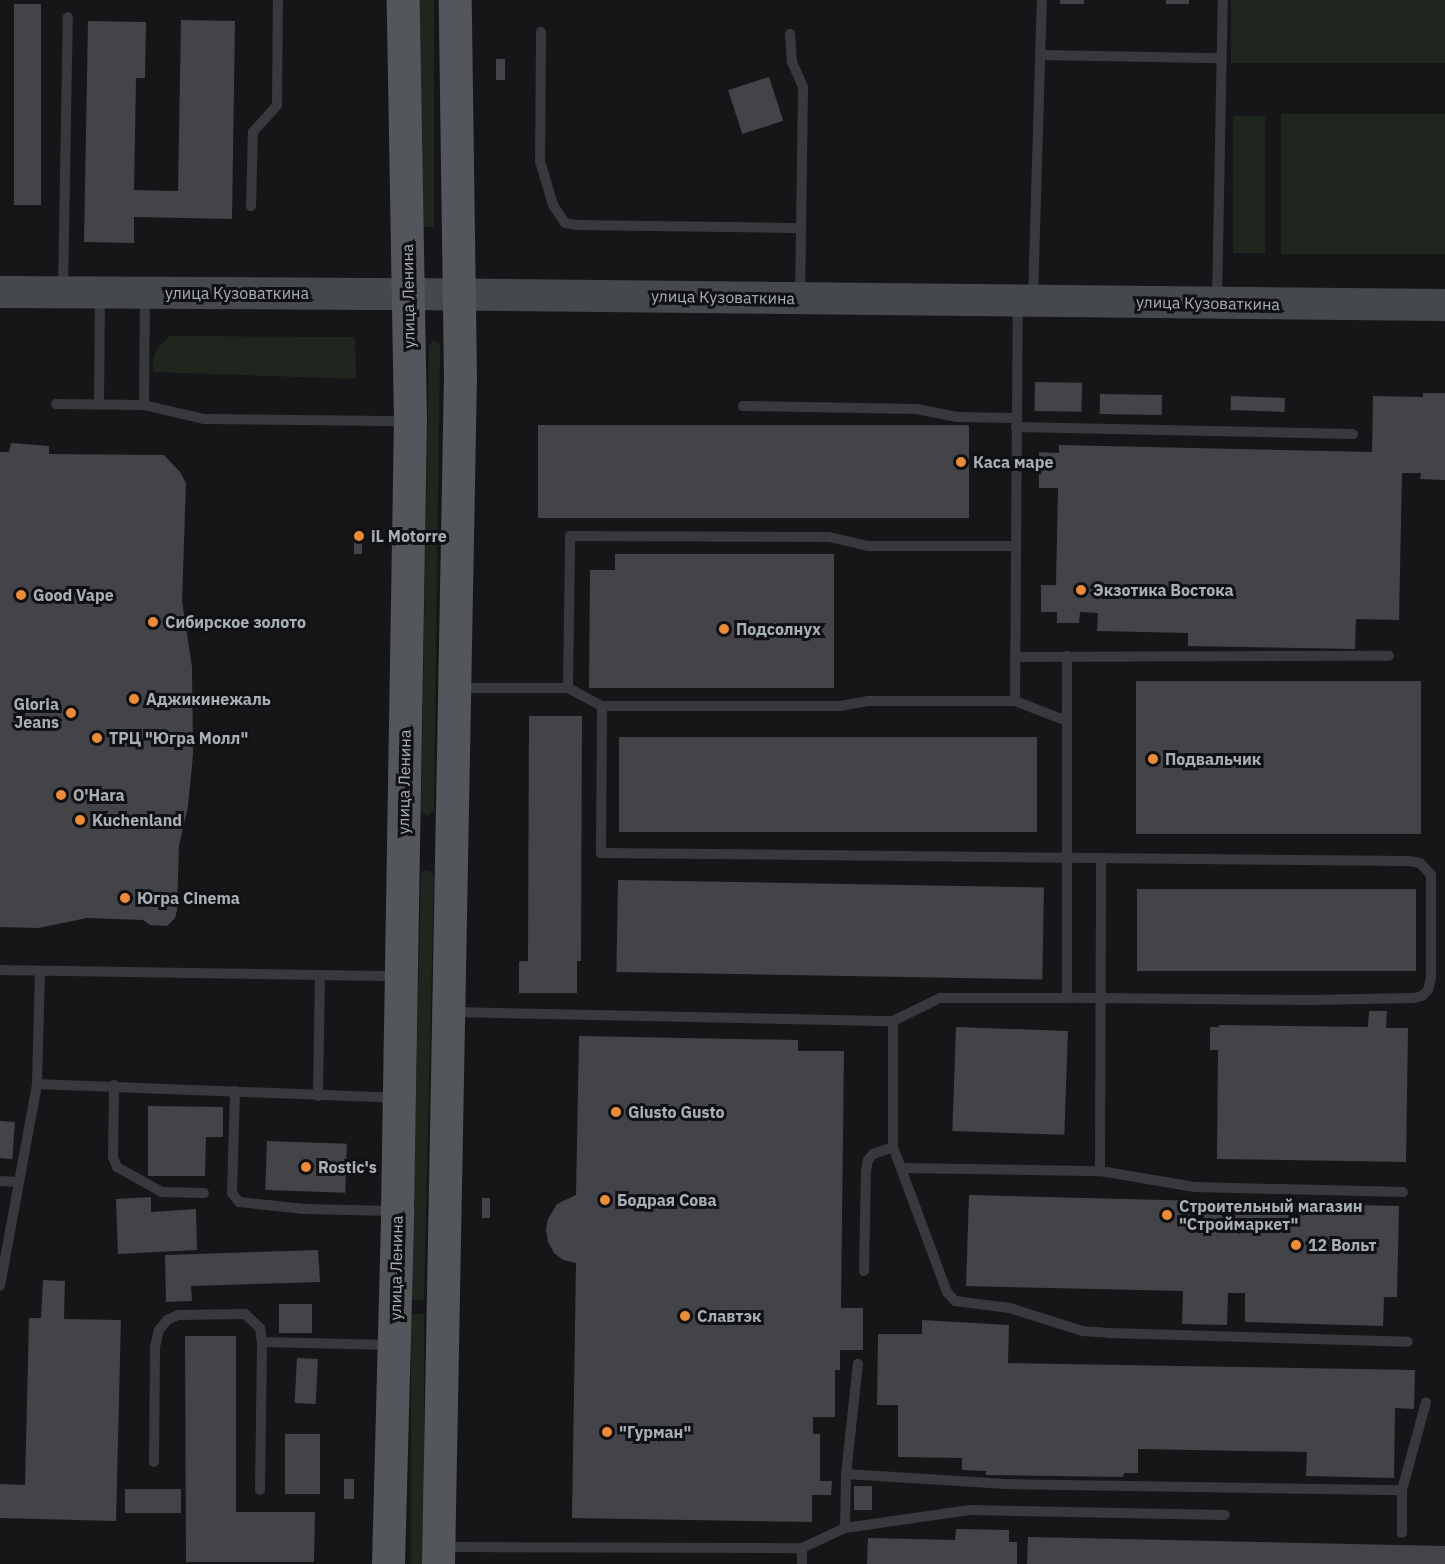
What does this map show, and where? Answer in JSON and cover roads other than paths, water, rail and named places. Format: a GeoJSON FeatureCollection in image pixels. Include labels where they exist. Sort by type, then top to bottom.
{"type":"FeatureCollection","features":[{"type":"Feature","properties":{"kind":"main road","name":"улица Ленина"},"geometry":{"type":"LineString","coordinates":[[388,1564],[397,1210],[410,421],[403,0]]}},
{"type":"Feature","properties":{"kind":"main road"},"geometry":{"type":"LineString","coordinates":[[438,1555],[455,688],[460,294],[455,0]]}},
{"type":"Feature","properties":{"kind":"main road","name":"улица Кузоваткина"},"geometry":{"type":"LineString","coordinates":[[0,292],[460,294],[1445,305]]}},
{"type":"Feature","properties":{"kind":"main road"},"geometry":{"type":"LineString","coordinates":[[403,847],[452,848]]}},
{"type":"Feature","properties":{"kind":"lane"},"geometry":{"type":"LineString","coordinates":[[251,206],[253,132],[277,105],[278,0]]}},
{"type":"Feature","properties":{"kind":"lane"},"geometry":{"type":"LineString","coordinates":[[1015,701],[1016,422],[1041,55],[1042,0]]}},
{"type":"Feature","properties":{"kind":"lane"},"geometry":{"type":"LineString","coordinates":[[1217,303],[1222,0]]}},
{"type":"Feature","properties":{"kind":"lane"},"geometry":{"type":"LineString","coordinates":[[63,293],[68,17]]}},
{"type":"Feature","properties":{"kind":"lane"},"geometry":{"type":"LineString","coordinates":[[541,32],[540,161],[553,206],[565,223],[801,228]]}},
{"type":"Feature","properties":{"kind":"lane"},"geometry":{"type":"LineString","coordinates":[[790,34],[792,62],[803,87],[800,298]]}},
{"type":"Feature","properties":{"kind":"lane"},"geometry":{"type":"LineString","coordinates":[[1041,55],[1221,58]]}},
{"type":"Feature","properties":{"kind":"lane"},"geometry":{"type":"LineString","coordinates":[[99,405],[100,293]]}},
{"type":"Feature","properties":{"kind":"lane"},"geometry":{"type":"LineString","coordinates":[[144,405],[145,293]]}},
{"type":"Feature","properties":{"kind":"lane"},"geometry":{"type":"LineString","coordinates":[[56,404],[144,405],[204,419],[410,421]]}},
{"type":"Feature","properties":{"kind":"lane"},"geometry":{"type":"LineString","coordinates":[[743,406],[916,409],[957,417],[1016,422],[1353,434]]}},
{"type":"Feature","properties":{"kind":"lane"},"geometry":{"type":"LineString","coordinates":[[567,688],[570,536],[829,537],[868,546],[1016,546]]}},
{"type":"Feature","properties":{"kind":"lane"},"geometry":{"type":"LineString","coordinates":[[1067,656],[1067,998]]}},
{"type":"Feature","properties":{"kind":"lane"},"geometry":{"type":"LineString","coordinates":[[1015,657],[1389,656]]}},
{"type":"Feature","properties":{"kind":"lane"},"geometry":{"type":"LineString","coordinates":[[455,688],[567,688],[602,706],[840,706],[868,701],[1015,701],[1067,721]]}},
{"type":"Feature","properties":{"kind":"lane"},"geometry":{"type":"LineString","coordinates":[[449,1012],[893,1021],[940,998],[1311,1000],[1414,998],[1422,996],[1428,990],[1431,978],[1433,885],[1427,868],[1420,863],[1409,861],[601,853],[602,706]]}},
{"type":"Feature","properties":{"kind":"lane"},"geometry":{"type":"LineString","coordinates":[[1100,1171],[1101,858]]}},
{"type":"Feature","properties":{"kind":"lane"},"geometry":{"type":"LineString","coordinates":[[0,970],[401,976]]}},
{"type":"Feature","properties":{"kind":"lane"},"geometry":{"type":"LineString","coordinates":[[0,1286],[37,1084],[40,971]]}},
{"type":"Feature","properties":{"kind":"lane"},"geometry":{"type":"LineString","coordinates":[[318,1096],[320,975]]}},
{"type":"Feature","properties":{"kind":"lane"},"geometry":{"type":"LineString","coordinates":[[893,1021],[893,1147],[947,1292],[955,1301],[1010,1308],[1082,1331],[1100,1333],[1407,1342]]}},
{"type":"Feature","properties":{"kind":"lane"},"geometry":{"type":"LineString","coordinates":[[37,1084],[114,1085],[399,1098]]}},
{"type":"Feature","properties":{"kind":"lane"},"geometry":{"type":"LineString","coordinates":[[114,1085],[113,1157],[117,1167],[162,1192],[204,1193]]}},
{"type":"Feature","properties":{"kind":"lane"},"geometry":{"type":"LineString","coordinates":[[235,1091],[232,1193],[238,1202],[305,1209],[397,1210]]}},
{"type":"Feature","properties":{"kind":"lane"},"geometry":{"type":"LineString","coordinates":[[864,1271],[868,1160],[873,1154],[893,1147]]}},
{"type":"Feature","properties":{"kind":"lane"},"geometry":{"type":"LineString","coordinates":[[900,1168],[1100,1171],[1195,1187],[1403,1192]]}},
{"type":"Feature","properties":{"kind":"lane"},"geometry":{"type":"LineString","coordinates":[[0,1181],[19,1182]]}},
{"type":"Feature","properties":{"kind":"lane"},"geometry":{"type":"LineString","coordinates":[[154,1462],[154,1347],[159,1330],[167,1320],[178,1315],[245,1314],[260,1328],[262,1341],[260,1491]]}},
{"type":"Feature","properties":{"kind":"lane"},"geometry":{"type":"LineString","coordinates":[[262,1341],[394,1345]]}},
{"type":"Feature","properties":{"kind":"lane"},"geometry":{"type":"LineString","coordinates":[[845,1528],[846,1474],[858,1364]]}},
{"type":"Feature","properties":{"kind":"lane"},"geometry":{"type":"LineString","coordinates":[[1402,1533],[1402,1490],[1426,1402]]}},
{"type":"Feature","properties":{"kind":"lane"},"geometry":{"type":"LineString","coordinates":[[846,1474],[1003,1484],[1402,1490]]}},
{"type":"Feature","properties":{"kind":"lane"},"geometry":{"type":"LineString","coordinates":[[438,1555],[802,1548],[845,1528],[970,1510],[1224,1515]]}},
{"type":"Feature","properties":{"kind":"lane"},"geometry":{"type":"LineString","coordinates":[[802,1548],[802,1564]]}},
{"type":"Feature","properties":{"kind":"place","name":"Каса маре"},"geometry":{"type":"Point","coordinates":[961,462]}},
{"type":"Feature","properties":{"kind":"place","name":"iL Motorre"},"geometry":{"type":"Point","coordinates":[359,536]}},
{"type":"Feature","properties":{"kind":"place","name":"Экзотика Востока"},"geometry":{"type":"Point","coordinates":[1081,590]}},
{"type":"Feature","properties":{"kind":"place","name":"Good Vape"},"geometry":{"type":"Point","coordinates":[21,595]}},
{"type":"Feature","properties":{"kind":"place","name":"Сибирское золото"},"geometry":{"type":"Point","coordinates":[153,622]}},
{"type":"Feature","properties":{"kind":"place","name":"Подсолнух"},"geometry":{"type":"Point","coordinates":[724,629]}},
{"type":"Feature","properties":{"kind":"place","name":"Аджикинежаль"},"geometry":{"type":"Point","coordinates":[134,699]}},
{"type":"Feature","properties":{"kind":"place","name":"Gloria Jeans"},"geometry":{"type":"Point","coordinates":[71,713]}},
{"type":"Feature","properties":{"kind":"place","name":"ТРЦ \"Югра Молл\""},"geometry":{"type":"Point","coordinates":[97,738]}},
{"type":"Feature","properties":{"kind":"place","name":"Подвальчик"},"geometry":{"type":"Point","coordinates":[1153,759]}},
{"type":"Feature","properties":{"kind":"place","name":"O'Hara"},"geometry":{"type":"Point","coordinates":[61,795]}},
{"type":"Feature","properties":{"kind":"place","name":"Kuchenland"},"geometry":{"type":"Point","coordinates":[80,820]}},
{"type":"Feature","properties":{"kind":"place","name":"Югра Cinema"},"geometry":{"type":"Point","coordinates":[125,898]}},
{"type":"Feature","properties":{"kind":"place","name":"Giusto Gusto"},"geometry":{"type":"Point","coordinates":[616,1112]}},
{"type":"Feature","properties":{"kind":"place","name":"Rostic's"},"geometry":{"type":"Point","coordinates":[306,1167]}},
{"type":"Feature","properties":{"kind":"place","name":"Бодрая Сова"},"geometry":{"type":"Point","coordinates":[605,1200]}},
{"type":"Feature","properties":{"kind":"place","name":"Строительный магазин \"Строймаркет\""},"geometry":{"type":"Point","coordinates":[1167,1215]}},
{"type":"Feature","properties":{"kind":"place","name":"12 Вольт"},"geometry":{"type":"Point","coordinates":[1296,1245]}},
{"type":"Feature","properties":{"kind":"place","name":"Славтэк"},"geometry":{"type":"Point","coordinates":[685,1316]}},
{"type":"Feature","properties":{"kind":"place","name":"\"Гурман\""},"geometry":{"type":"Point","coordinates":[607,1432]}}]}
